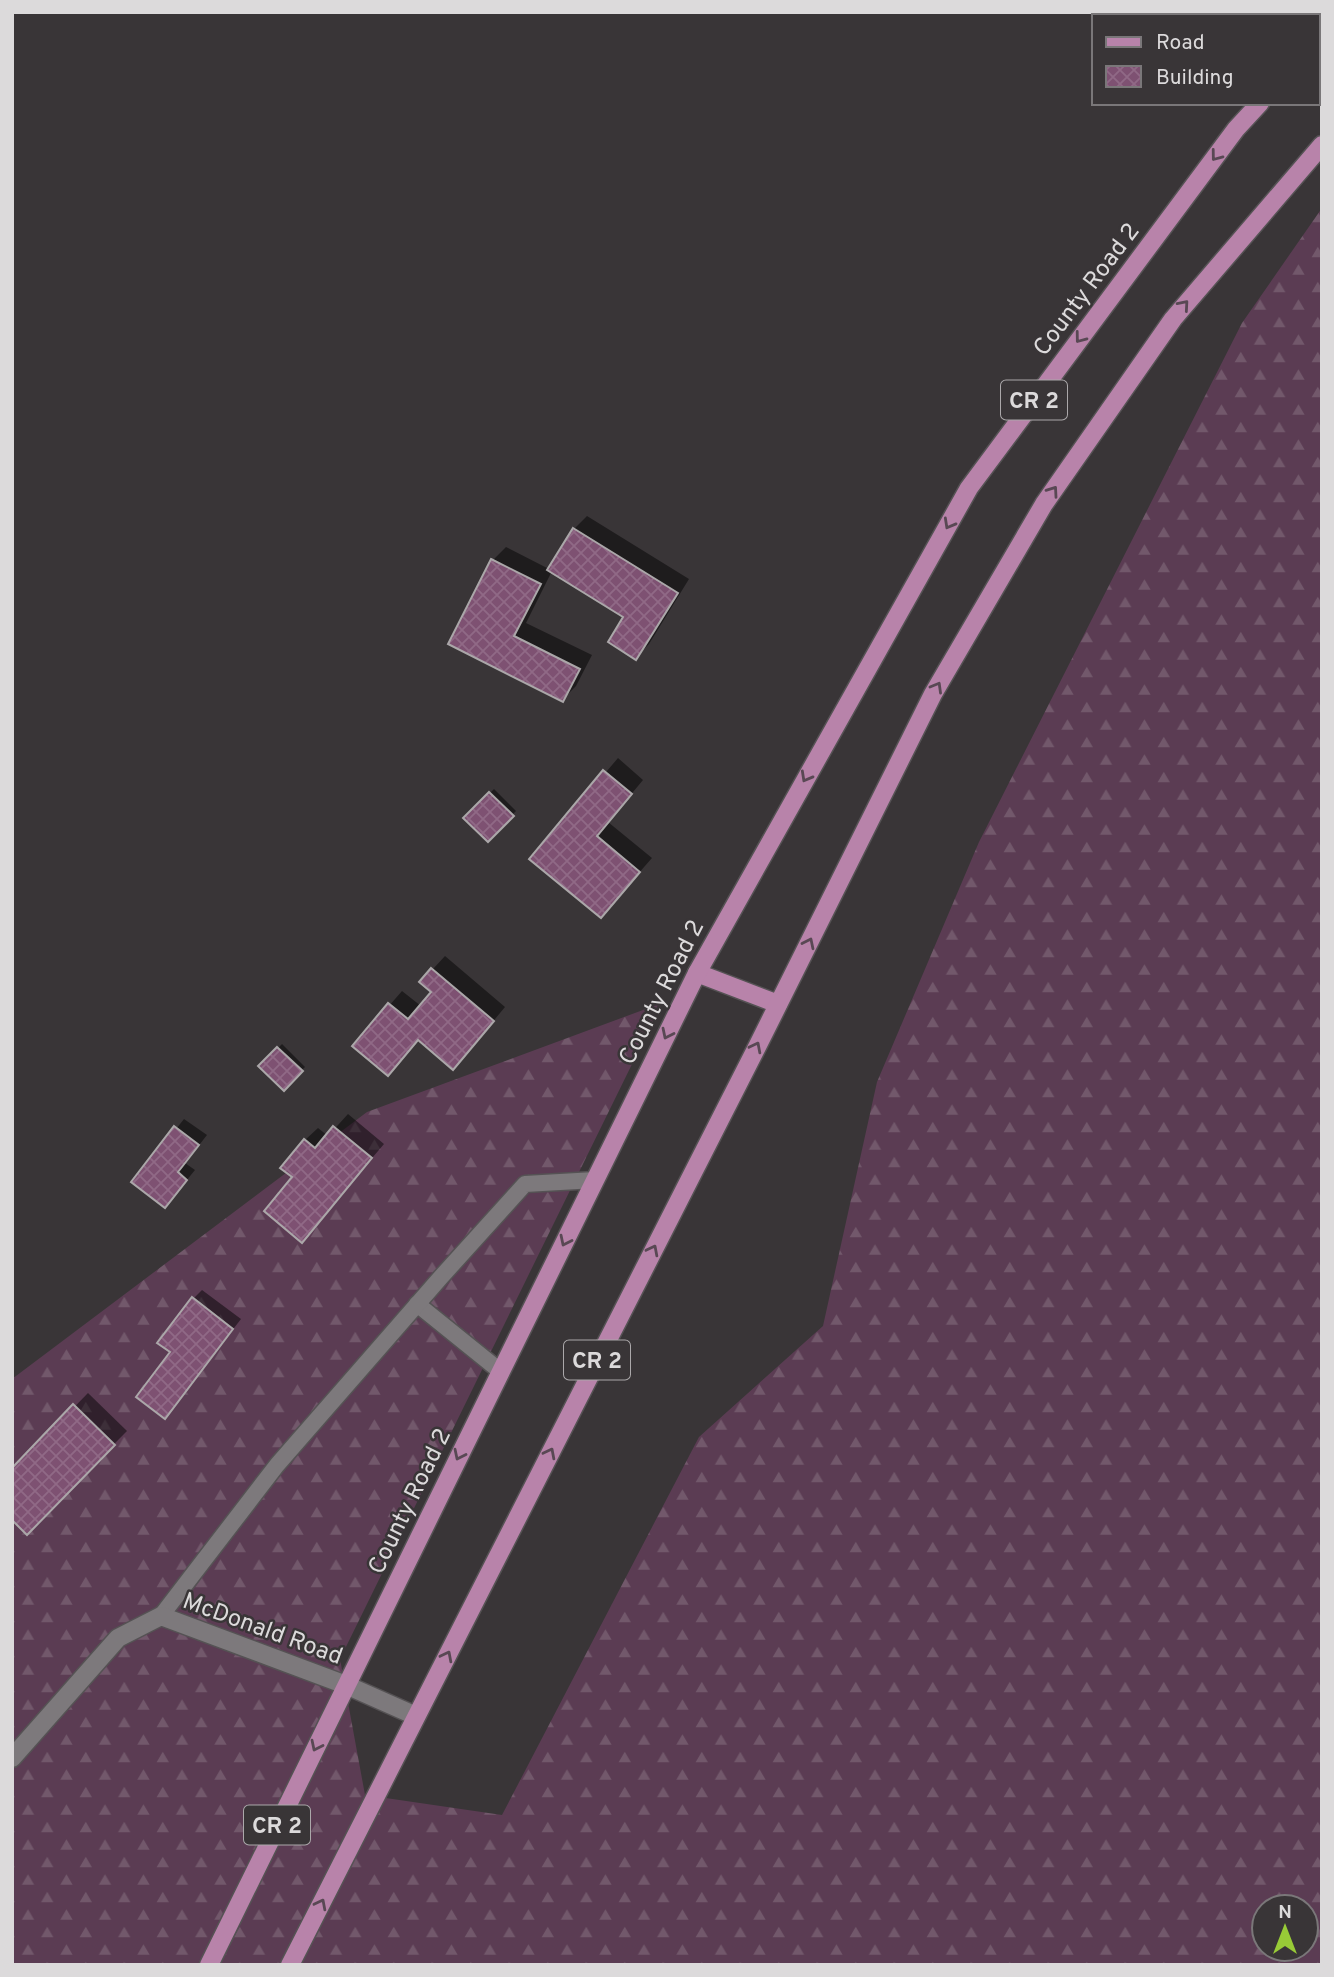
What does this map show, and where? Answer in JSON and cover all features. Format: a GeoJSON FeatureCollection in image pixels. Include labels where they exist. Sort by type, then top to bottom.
{"type":"FeatureCollection","features":[{"type":"Feature","properties":{"kind":"main road","name":"County Road 2"},"geometry":{"type":"LineString","coordinates":[[209,1965],[697,973],[969,488],[1236,129],[1258,105]]}},
{"type":"Feature","properties":{"kind":"main road","name":"CR 2"},"geometry":{"type":"LineString","coordinates":[[290,1965],[933,694],[1044,504],[1173,319],[1322,145]]}},
{"type":"Feature","properties":{"kind":"main road"},"geometry":{"type":"LineString","coordinates":[[697,973],[778,1004]]}},
{"type":"Feature","properties":{"kind":"street","name":"McDonald Road"},"geometry":{"type":"LineString","coordinates":[[12,1758],[118,1638],[161,1616],[346,1685],[416,1716]]}},
{"type":"Feature","properties":{"kind":"lane"},"geometry":{"type":"LineString","coordinates":[[161,1616],[277,1465],[525,1184],[595,1180]]}},
{"type":"Feature","properties":{"kind":"lane"},"geometry":{"type":"LineString","coordinates":[[417,1304],[500,1371]]}},
{"type":"Feature","properties":{"kind":"green space"},"geometry":{"type":"Polygon","coordinates":[[[1322,208],[1322,1965],[12,1965],[12,1379],[367,1112],[662,1003],[340,1659],[365,1795],[502,1815],[699,1437],[823,1326],[877,1082],[979,842],[1242,323],[1322,208]]]}},
{"type":"Feature","properties":{"kind":"building"},"geometry":{"type":"Polygon","coordinates":[[[573,528],[678,593],[636,660],[608,642],[623,617],[547,570],[573,528]]]}},
{"type":"Feature","properties":{"kind":"building"},"geometry":{"type":"Polygon","coordinates":[[[491,559],[541,584],[514,636],[580,669],[563,702],[448,644],[491,559]]]}},
{"type":"Feature","properties":{"kind":"building"},"geometry":{"type":"Polygon","coordinates":[[[603,770],[632,794],[597,836],[640,872],[601,918],[529,859],[603,770]]]}},
{"type":"Feature","properties":{"kind":"building"},"geometry":{"type":"Polygon","coordinates":[[[489,792],[514,816],[488,842],[463,818],[489,792]]]}},
{"type":"Feature","properties":{"kind":"building"},"geometry":{"type":"Polygon","coordinates":[[[431,968],[494,1021],[453,1070],[418,1040],[388,1076],[352,1046],[388,1003],[408,1019],[431,992],[419,982],[431,968]]]}},
{"type":"Feature","properties":{"kind":"building"},"geometry":{"type":"Polygon","coordinates":[[[277,1047],[303,1071],[284,1091],[258,1066],[277,1047]]]}},
{"type":"Feature","properties":{"kind":"building"},"geometry":{"type":"Polygon","coordinates":[[[174,1126],[199,1145],[178,1172],[187,1180],[165,1208],[131,1182],[174,1126]]]}},
{"type":"Feature","properties":{"kind":"building"},"geometry":{"type":"Polygon","coordinates":[[[333,1126],[372,1158],[302,1243],[264,1211],[292,1177],[280,1168],[304,1139],[315,1148],[333,1126]]]}},
{"type":"Feature","properties":{"kind":"building"},"geometry":{"type":"Polygon","coordinates":[[[192,1297],[233,1329],[165,1419],[136,1397],[170,1352],[157,1343],[192,1297]]]}},
{"type":"Feature","properties":{"kind":"building"},"geometry":{"type":"Polygon","coordinates":[[[73,1404],[115,1445],[27,1535],[12,1520],[12,1468],[73,1404]]]}}]}
